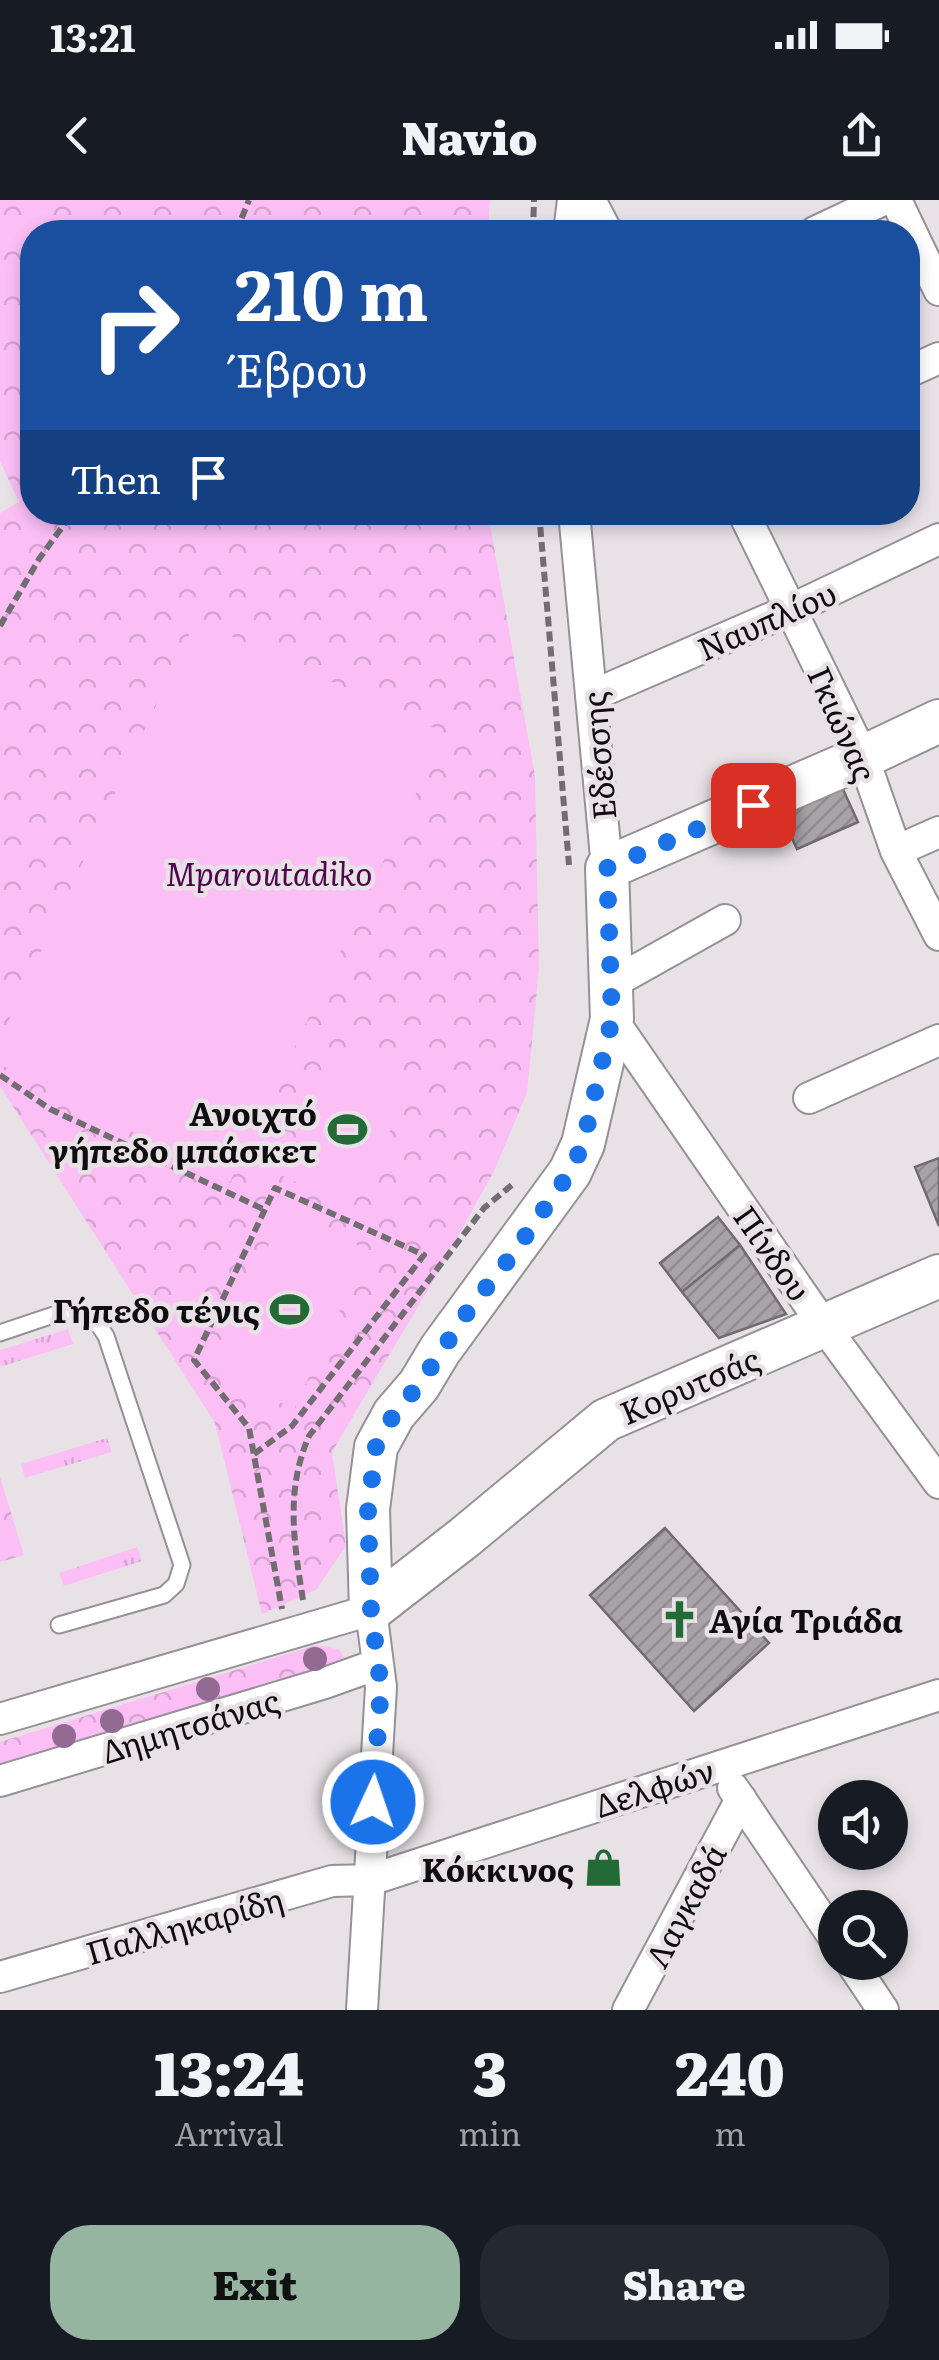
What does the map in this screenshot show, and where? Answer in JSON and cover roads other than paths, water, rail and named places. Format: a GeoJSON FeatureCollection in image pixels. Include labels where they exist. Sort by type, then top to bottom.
{"type":"FeatureCollection","features":[{"type":"Feature","properties":{"kind":"street"},"geometry":{"type":"LineString","coordinates":[[840,220],[882,200]]}},
{"type":"Feature","properties":{"kind":"street"},"geometry":{"type":"LineString","coordinates":[[920,250],[939,290]]}},
{"type":"Feature","properties":{"kind":"street","name":"Εδέσσης"},"geometry":{"type":"LineString","coordinates":[[362,2010],[381,1687],[371,1610],[368,1510],[376,1447],[394,1414],[419,1385],[570,1172],[583,1144],[612,1001],[589,873],[591,696],[583,525]]}},
{"type":"Feature","properties":{"kind":"street","name":"Γκιώνας"},"geometry":{"type":"LineString","coordinates":[[750,525],[863,757],[896,851],[939,935]]}},
{"type":"Feature","properties":{"kind":"street","name":"Ναυπλίου"},"geometry":{"type":"LineString","coordinates":[[591,696],[792,609],[939,539]]}},
{"type":"Feature","properties":{"kind":"street"},"geometry":{"type":"LineString","coordinates":[[589,873],[939,721]]}},
{"type":"Feature","properties":{"kind":"street"},"geometry":{"type":"LineString","coordinates":[[896,851],[939,832]]}},
{"type":"Feature","properties":{"kind":"street"},"geometry":{"type":"LineString","coordinates":[[612,1001],[725,920]]}},
{"type":"Feature","properties":{"kind":"street","name":"Πίνδου"},"geometry":{"type":"LineString","coordinates":[[612,1001],[824,1326],[939,1482]]}},
{"type":"Feature","properties":{"kind":"street"},"geometry":{"type":"LineString","coordinates":[[809,1098],[939,1040]]}},
{"type":"Feature","properties":{"kind":"street","name":"Κορυτσάς"},"geometry":{"type":"LineString","coordinates":[[371,1610],[606,1420],[939,1276]]}},
{"type":"Feature","properties":{"kind":"street","name":"Δημητσάνας"},"geometry":{"type":"LineString","coordinates":[[0,1719],[371,1610]]}},
{"type":"Feature","properties":{"kind":"street","name":"Δημητσάνας"},"geometry":{"type":"LineString","coordinates":[[0,1781],[378,1664]]}},
{"type":"Feature","properties":{"kind":"street","name":"Δελφών"},"geometry":{"type":"LineString","coordinates":[[370,1880],[939,1695]]}},
{"type":"Feature","properties":{"kind":"street"},"geometry":{"type":"LineString","coordinates":[[718,1765],[818,1914]]}},
{"type":"Feature","properties":{"kind":"street","name":"Λαγκαδά"},"geometry":{"type":"LineString","coordinates":[[628,2010],[741,1799]]}},
{"type":"Feature","properties":{"kind":"street","name":"Παλληκαρίδη"},"geometry":{"type":"LineString","coordinates":[[0,1977],[332,1881],[370,1880]]}},
{"type":"Feature","properties":{"kind":"street"},"geometry":{"type":"LineString","coordinates":[[863,1980],[883,2010]]}},
{"type":"Feature","properties":{"kind":"lane"},"geometry":{"type":"LineString","coordinates":[[0,1333],[71,1309],[93,1317],[106,1336],[182,1565],[176,1584],[164,1595],[59,1625]]}},
{"type":"Feature","properties":{"kind":"place","name":"Ανοιχτό γήπεδο μπάσκετ"},"geometry":{"type":"Point","coordinates":[347,1130]}},
{"type":"Feature","properties":{"kind":"place","name":"Γήπεδο τένις"},"geometry":{"type":"Point","coordinates":[290,1309]}},
{"type":"Feature","properties":{"kind":"place","name":"Αγία Τριάδα"},"geometry":{"type":"Point","coordinates":[679,1619]}},
{"type":"Feature","properties":{"kind":"place","name":"Κόκκινος"},"geometry":{"type":"Point","coordinates":[604,1868]}},
{"type":"Feature","properties":{"kind":"park label","name":"Mparoutadiko"},"geometry":{"type":"Point","coordinates":[269,872]}}]}
